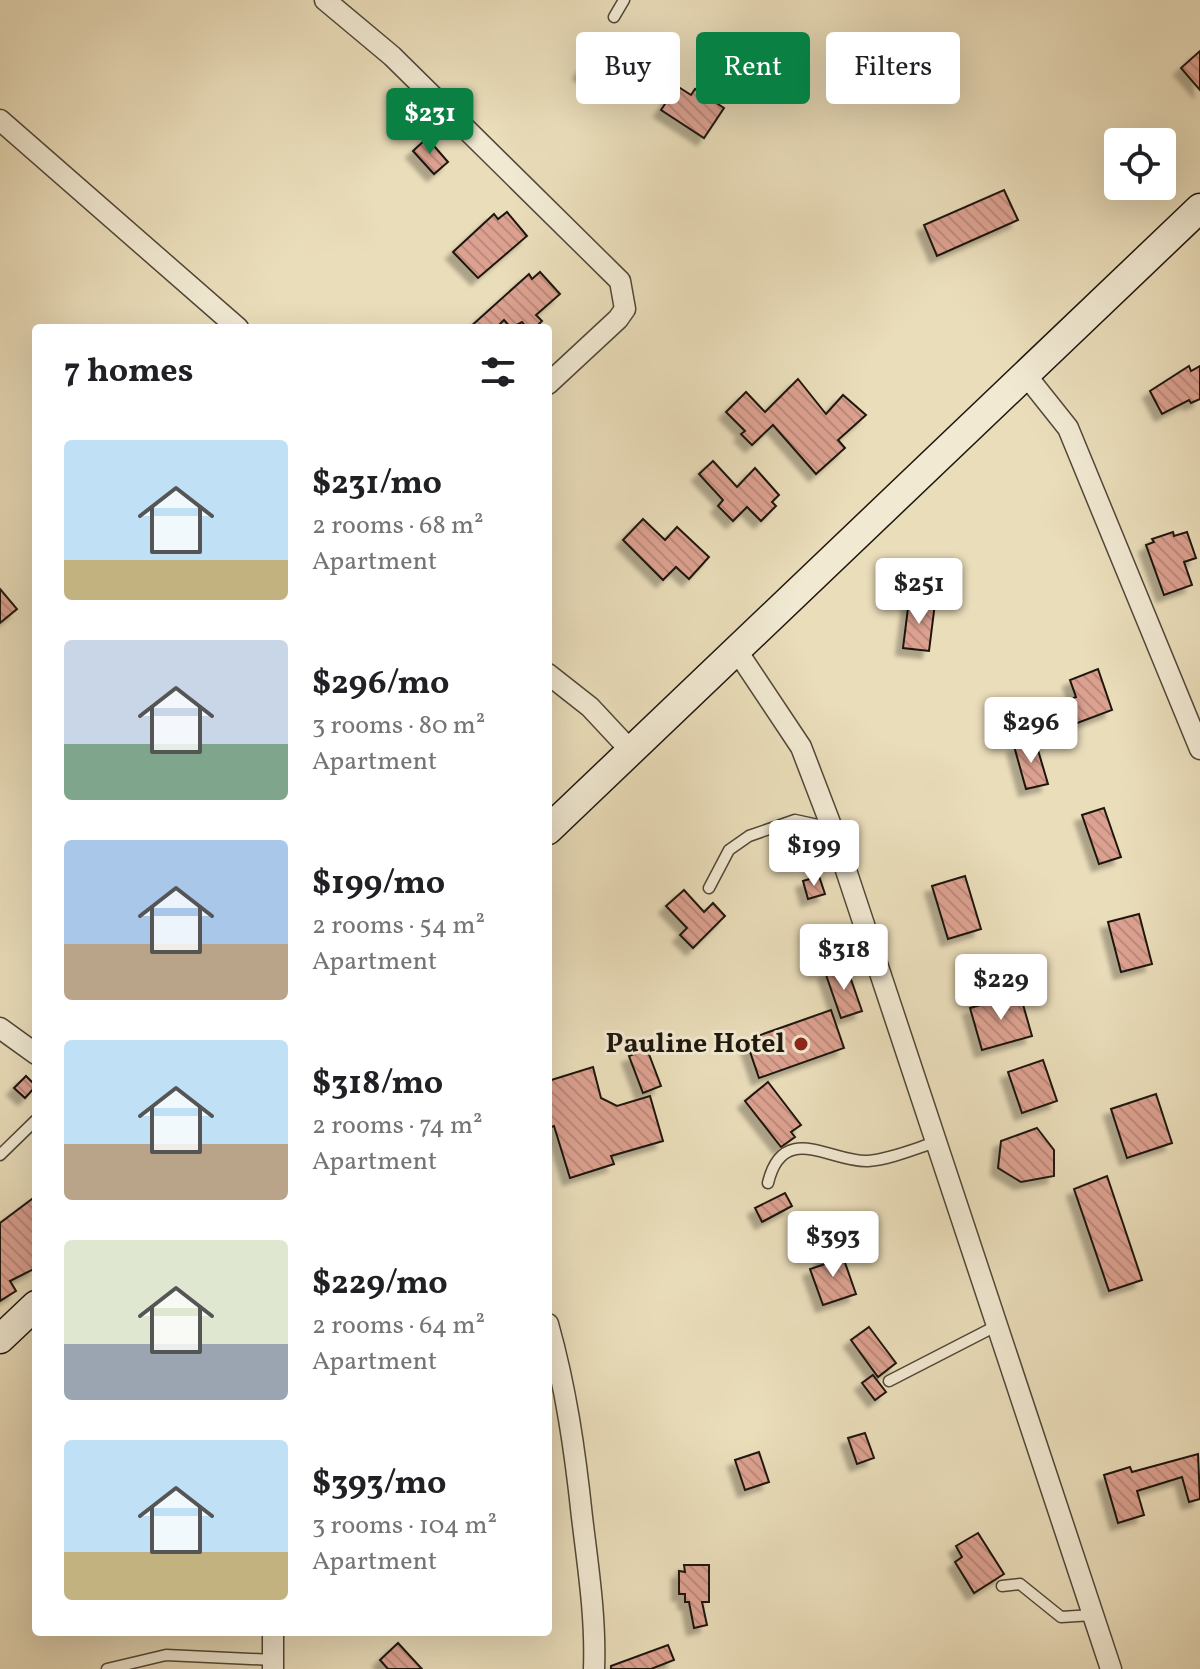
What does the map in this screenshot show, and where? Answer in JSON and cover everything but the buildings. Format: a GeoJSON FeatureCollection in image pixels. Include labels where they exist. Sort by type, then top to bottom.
{"type":"FeatureCollection","features":[{"type":"Feature","properties":{"kind":"street"},"geometry":{"type":"LineString","coordinates":[[325,0],[392,56],[620,281],[625,309],[552,380]]}},
{"type":"Feature","properties":{"kind":"street"},"geometry":{"type":"LineString","coordinates":[[0,120],[233,324]]}},
{"type":"Feature","properties":{"kind":"street"},"geometry":{"type":"LineString","coordinates":[[552,826],[1200,208]]}},
{"type":"Feature","properties":{"kind":"street"},"geometry":{"type":"LineString","coordinates":[[1025,374],[1068,428],[1200,749]]}},
{"type":"Feature","properties":{"kind":"street"},"geometry":{"type":"LineString","coordinates":[[737,651],[801,747],[832,828],[1111,1669]]}},
{"type":"Feature","properties":{"kind":"street"},"geometry":{"type":"LineString","coordinates":[[552,677],[590,707],[632,752]]}},
{"type":"Feature","properties":{"kind":"street"},"geometry":{"type":"LineString","coordinates":[[0,1028],[32,1051]]}},
{"type":"Feature","properties":{"kind":"street"},"geometry":{"type":"LineString","coordinates":[[0,1339],[32,1309]]}},
{"type":"Feature","properties":{"kind":"street"},"geometry":{"type":"LineString","coordinates":[[552,1338],[564,1381],[575,1452],[591,1584],[594,1669]]}},
{"type":"Feature","properties":{"kind":"street"},"geometry":{"type":"LineString","coordinates":[[273,1636],[273,1664]]}},
{"type":"Feature","properties":{"kind":"lane"},"geometry":{"type":"LineString","coordinates":[[614,17],[624,0]]}},
{"type":"Feature","properties":{"kind":"lane"},"geometry":{"type":"LineString","coordinates":[[709,888],[729,850],[749,836],[795,820],[832,828]]}},
{"type":"Feature","properties":{"kind":"lane"},"geometry":{"type":"LineString","coordinates":[[0,1155],[32,1124]]}},
{"type":"Feature","properties":{"kind":"lane"},"geometry":{"type":"LineString","coordinates":[[768,1183],[775,1164],[794,1150],[811,1147],[844,1159],[867,1161],[936,1142]]}},
{"type":"Feature","properties":{"kind":"lane"},"geometry":{"type":"LineString","coordinates":[[889,1381],[998,1325]]}},
{"type":"Feature","properties":{"kind":"lane"},"geometry":{"type":"LineString","coordinates":[[1002,1586],[1020,1584],[1061,1617],[1093,1615]]}},
{"type":"Feature","properties":{"kind":"lane"},"geometry":{"type":"LineString","coordinates":[[107,1669],[166,1655],[273,1664]]}},
{"type":"Feature","properties":{"kind":"place","name":"Pauline Hotel"},"geometry":{"type":"Point","coordinates":[801,1044]}}]}
